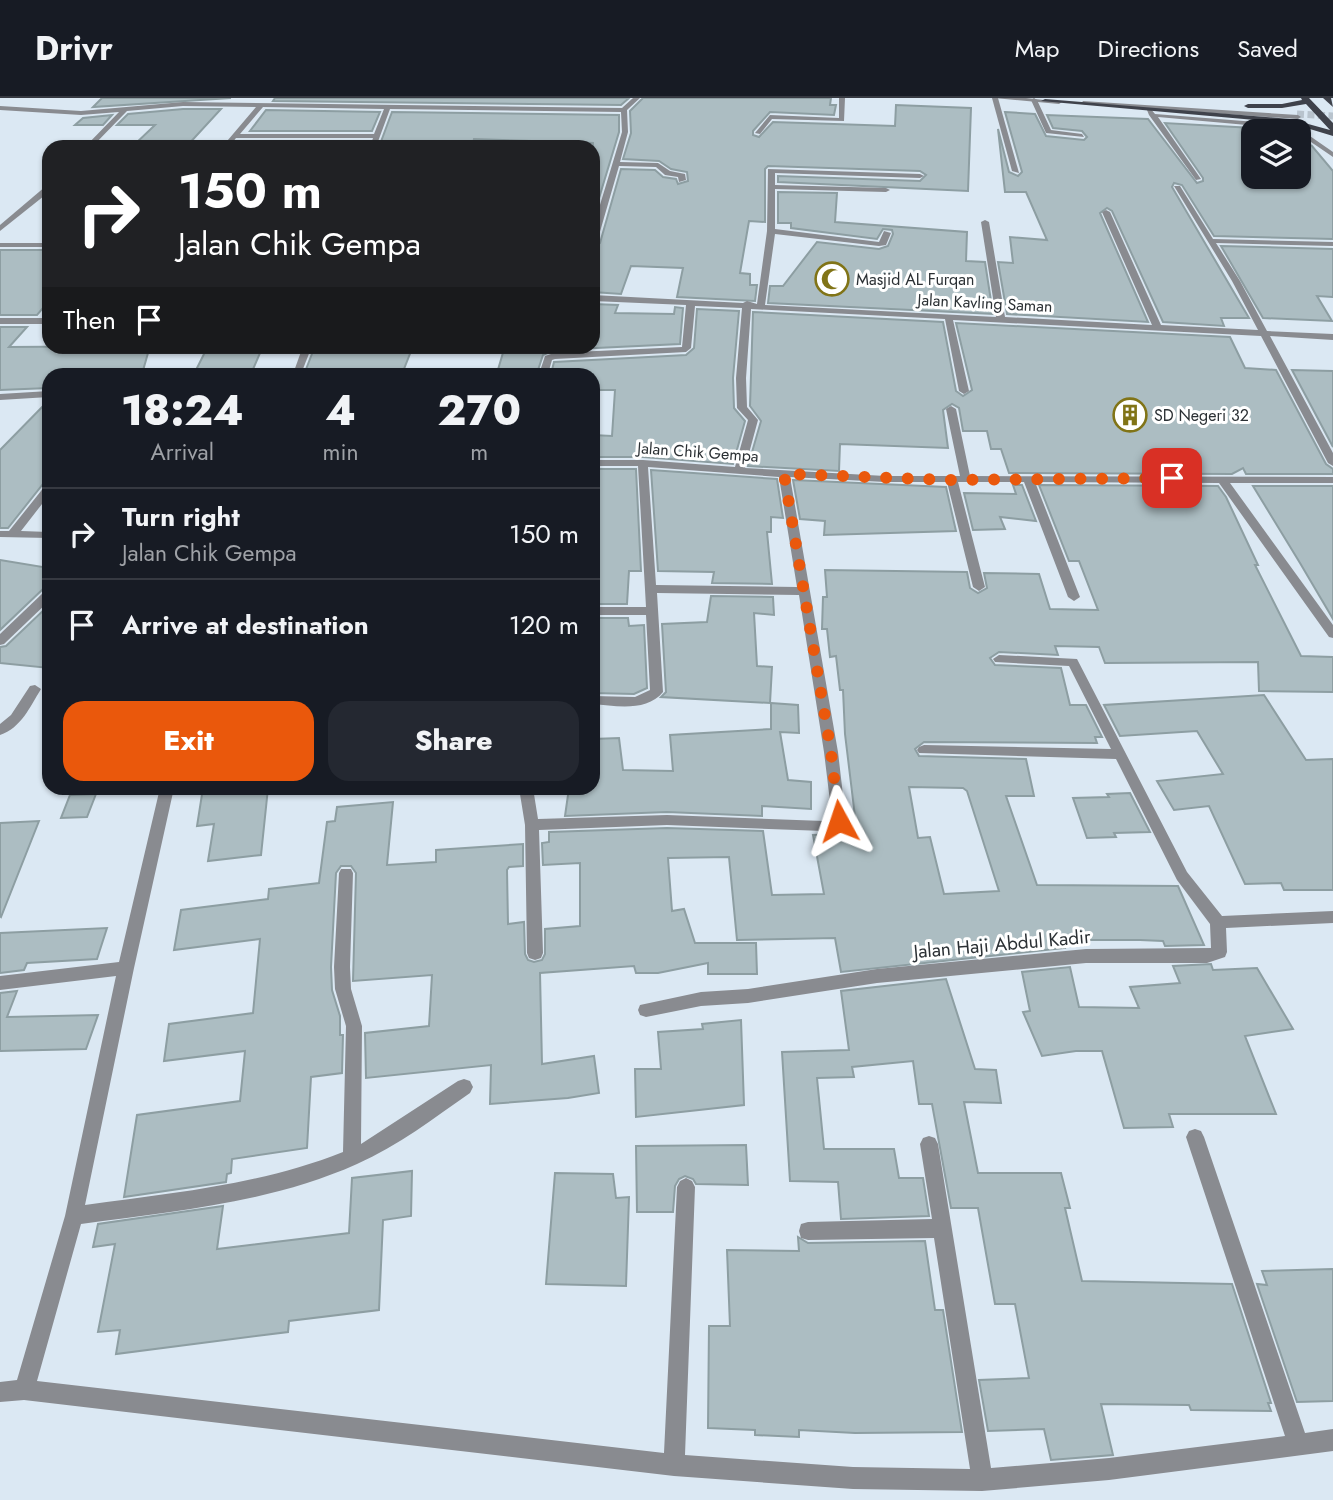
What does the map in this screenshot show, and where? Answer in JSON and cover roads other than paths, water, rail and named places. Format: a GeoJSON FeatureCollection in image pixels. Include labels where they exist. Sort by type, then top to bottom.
{"type":"FeatureCollection","features":[{"type":"Feature","properties":{"kind":"main road"},"geometry":{"type":"LineString","coordinates":[[1133,98],[1268,106],[1306,99],[1333,128]]}},
{"type":"Feature","properties":{"kind":"main road"},"geometry":{"type":"LineString","coordinates":[[1045,101],[1151,112],[1290,121],[1333,134]]}},
{"type":"Feature","properties":{"kind":"street"},"geometry":{"type":"LineString","coordinates":[[134,108],[141,98]]}},
{"type":"Feature","properties":{"kind":"street"},"geometry":{"type":"LineString","coordinates":[[183,104],[189,98]]}},
{"type":"Feature","properties":{"kind":"street"},"geometry":{"type":"LineString","coordinates":[[0,108],[46,113],[124,110],[183,104],[624,110],[637,98]]}},
{"type":"Feature","properties":{"kind":"street"},"geometry":{"type":"LineString","coordinates":[[758,133],[770,117],[842,120],[842,98]]}},
{"type":"Feature","properties":{"kind":"street"},"geometry":{"type":"LineString","coordinates":[[1016,171],[996,98],[1298,115],[1071,98]]}},
{"type":"Feature","properties":{"kind":"street"},"geometry":{"type":"LineString","coordinates":[[1034,100],[1048,132],[1082,136]]}},
{"type":"Feature","properties":{"kind":"street"},"geometry":{"type":"LineString","coordinates":[[231,140],[261,105]]}},
{"type":"Feature","properties":{"kind":"street"},"geometry":{"type":"LineString","coordinates":[[376,140],[387,108]]}},
{"type":"Feature","properties":{"kind":"street"},"geometry":{"type":"LineString","coordinates":[[95,140],[124,110]]}},
{"type":"Feature","properties":{"kind":"street"},"geometry":{"type":"LineString","coordinates":[[600,220],[618,164],[625,132],[624,110]]}},
{"type":"Feature","properties":{"kind":"street"},"geometry":{"type":"LineString","coordinates":[[234,136],[378,136]]}},
{"type":"Feature","properties":{"kind":"street"},"geometry":{"type":"LineString","coordinates":[[618,164],[658,165],[668,173],[682,176],[682,180]]}},
{"type":"Feature","properties":{"kind":"street"},"geometry":{"type":"LineString","coordinates":[[761,305],[771,231],[769,174],[775,170],[920,176]]}},
{"type":"Feature","properties":{"kind":"street"},"geometry":{"type":"LineString","coordinates":[[770,187],[886,190]]}},
{"type":"Feature","properties":{"kind":"street"},"geometry":{"type":"LineString","coordinates":[[1177,188],[1236,281],[1333,463]]}},
{"type":"Feature","properties":{"kind":"street"},"geometry":{"type":"LineString","coordinates":[[0,228],[42,194]]}},
{"type":"Feature","properties":{"kind":"street"},"geometry":{"type":"LineString","coordinates":[[1106,212],[1157,327]]}},
{"type":"Feature","properties":{"kind":"street"},"geometry":{"type":"LineString","coordinates":[[985,222],[1001,318]]}},
{"type":"Feature","properties":{"kind":"street"},"geometry":{"type":"LineString","coordinates":[[771,231],[879,244],[883,243],[887,233]]}},
{"type":"Feature","properties":{"kind":"street"},"geometry":{"type":"LineString","coordinates":[[1211,241],[1333,244]]}},
{"type":"Feature","properties":{"kind":"street"},"geometry":{"type":"LineString","coordinates":[[0,245],[42,245]]}},
{"type":"Feature","properties":{"kind":"street","name":"Jalan Kavling Saman"},"geometry":{"type":"LineString","coordinates":[[600,298],[1333,337]]}},
{"type":"Feature","properties":{"kind":"street"},"geometry":{"type":"LineString","coordinates":[[546,368],[550,357],[683,351],[686,348],[691,302]]}},
{"type":"Feature","properties":{"kind":"street"},"geometry":{"type":"LineString","coordinates":[[739,470],[752,420],[742,408],[741,378],[747,304]]}},
{"type":"Feature","properties":{"kind":"street"},"geometry":{"type":"LineString","coordinates":[[948,315],[964,391]]}},
{"type":"Feature","properties":{"kind":"street"},"geometry":{"type":"LineString","coordinates":[[0,321],[42,321]]}},
{"type":"Feature","properties":{"kind":"street"},"geometry":{"type":"LineString","coordinates":[[0,397],[42,394]]}},
{"type":"Feature","properties":{"kind":"street"},"geometry":{"type":"LineString","coordinates":[[951,409],[966,480]]}},
{"type":"Feature","properties":{"kind":"street","name":"Jalan Chik Gempa"},"geometry":{"type":"LineString","coordinates":[[600,463],[643,463],[784,474],[952,480],[1333,480]]}},
{"type":"Feature","properties":{"kind":"street"},"geometry":{"type":"LineString","coordinates":[[600,700],[629,702],[651,698],[657,692],[643,463]]}},
{"type":"Feature","properties":{"kind":"street"},"geometry":{"type":"LineString","coordinates":[[532,825],[667,820],[824,826],[839,821],[831,752],[784,474]]}},
{"type":"Feature","properties":{"kind":"street"},"geometry":{"type":"LineString","coordinates":[[1028,478],[1074,597]]}},
{"type":"Feature","properties":{"kind":"street"},"geometry":{"type":"LineString","coordinates":[[1221,478],[1333,634]]}},
{"type":"Feature","properties":{"kind":"street"},"geometry":{"type":"LineString","coordinates":[[952,480],[979,587]]}},
{"type":"Feature","properties":{"kind":"street"},"geometry":{"type":"LineString","coordinates":[[6,535],[42,496]]}},
{"type":"Feature","properties":{"kind":"street"},"geometry":{"type":"LineString","coordinates":[[6,535],[42,535]]}},
{"type":"Feature","properties":{"kind":"street"},"geometry":{"type":"LineString","coordinates":[[651,589],[803,591]]}},
{"type":"Feature","properties":{"kind":"street"},"geometry":{"type":"LineString","coordinates":[[0,641],[42,601]]}},
{"type":"Feature","properties":{"kind":"street"},"geometry":{"type":"LineString","coordinates":[[600,611],[652,611]]}},
{"type":"Feature","properties":{"kind":"street"},"geometry":{"type":"LineString","coordinates":[[999,659],[1073,662],[1117,754],[1157,823],[1182,876],[1218,922],[1333,917]]}},
{"type":"Feature","properties":{"kind":"street"},"geometry":{"type":"LineString","coordinates":[[0,730],[15,718],[35,689]]}},
{"type":"Feature","properties":{"kind":"street"},"geometry":{"type":"LineString","coordinates":[[924,750],[1117,754]]}},
{"type":"Feature","properties":{"kind":"street"},"geometry":{"type":"LineString","coordinates":[[24,1391],[74,1216],[165,795]]}},
{"type":"Feature","properties":{"kind":"street"},"geometry":{"type":"LineString","coordinates":[[527,795],[532,825],[535,953]]}},
{"type":"Feature","properties":{"kind":"street"},"geometry":{"type":"LineString","coordinates":[[346,873],[342,967],[343,989],[355,1026],[352,1157]]}},
{"type":"Feature","properties":{"kind":"street","name":"Jalan Haji Abdul Kadir"},"geometry":{"type":"LineString","coordinates":[[646,1010],[701,999],[748,996],[877,976],[1073,957],[1207,956],[1219,952],[1218,922]]}},
{"type":"Feature","properties":{"kind":"street"},"geometry":{"type":"LineString","coordinates":[[0,983],[126,968]]}},
{"type":"Feature","properties":{"kind":"street"},"geometry":{"type":"LineString","coordinates":[[74,1216],[250,1189],[321,1170],[352,1157],[414,1121],[464,1087]]}},
{"type":"Feature","properties":{"kind":"street"},"geometry":{"type":"LineString","coordinates":[[1195,1138],[1298,1443]]}},
{"type":"Feature","properties":{"kind":"street"},"geometry":{"type":"LineString","coordinates":[[929,1144],[982,1480]]}},
{"type":"Feature","properties":{"kind":"street"},"geometry":{"type":"LineString","coordinates":[[674,1465],[686,1187]]}},
{"type":"Feature","properties":{"kind":"street"},"geometry":{"type":"LineString","coordinates":[[808,1231],[944,1228]]}},
{"type":"Feature","properties":{"kind":"street"},"geometry":{"type":"LineString","coordinates":[[0,1392],[24,1391],[674,1465],[853,1478],[982,1480],[1108,1469],[1333,1440]]}},
{"type":"Feature","properties":{"kind":"lane"},"geometry":{"type":"LineString","coordinates":[[1151,112],[1294,127],[1333,155]]}},
{"type":"Feature","properties":{"kind":"lane"},"geometry":{"type":"LineString","coordinates":[[1151,112],[1198,179]]}},
{"type":"Feature","properties":{"kind":"tunnel"},"geometry":{"type":"LineString","coordinates":[[1297,114],[1333,116]]}},
{"type":"Feature","properties":{"kind":"place","name":"Masjid AL Furqan"},"geometry":{"type":"Point","coordinates":[832,279]}},
{"type":"Feature","properties":{"kind":"place","name":"SD Negeri 32"},"geometry":{"type":"Point","coordinates":[1130,415]}}]}
